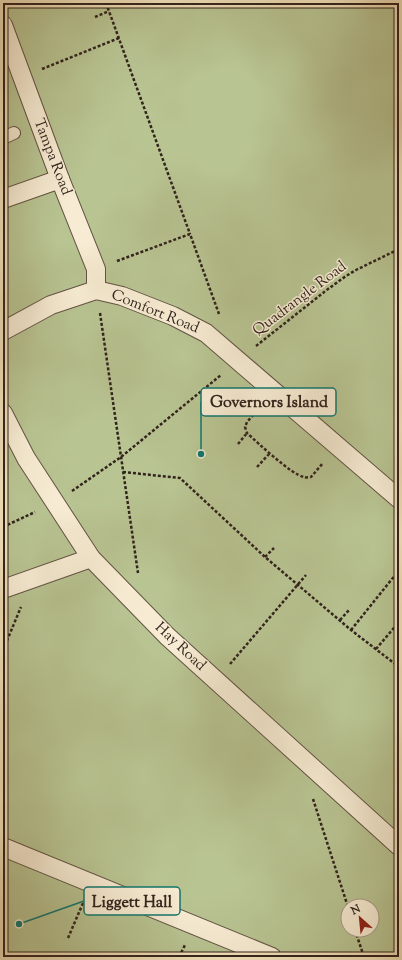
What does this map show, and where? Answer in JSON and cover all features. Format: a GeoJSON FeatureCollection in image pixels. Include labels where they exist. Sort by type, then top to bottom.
{"type":"FeatureCollection","features":[{"type":"Feature","properties":{"kind":"street","name":"Tampa Road"},"geometry":{"type":"LineString","coordinates":[[3,25],[60,178],[96,269],[96,290]]}},
{"type":"Feature","properties":{"kind":"street"},"geometry":{"type":"LineString","coordinates":[[3,199],[60,178]]}},
{"type":"Feature","properties":{"kind":"street","name":"Comfort Road"},"geometry":{"type":"LineString","coordinates":[[3,331],[52,305],[96,290],[122,296],[173,316],[206,333],[399,499]]}},
{"type":"Feature","properties":{"kind":"street","name":"Hay Road"},"geometry":{"type":"LineString","coordinates":[[3,413],[26,458],[91,558],[167,636],[399,846]]}},
{"type":"Feature","properties":{"kind":"street"},"geometry":{"type":"LineString","coordinates":[[3,589],[91,558]]}},
{"type":"Feature","properties":{"kind":"street"},"geometry":{"type":"LineString","coordinates":[[3,847],[272,957]]}},
{"type":"Feature","properties":{"kind":"lane"},"geometry":{"type":"LineString","coordinates":[[3,138],[14,133]]}},
{"type":"Feature","properties":{"kind":"path"},"geometry":{"type":"LineString","coordinates":[[106,3],[220,316]]}},
{"type":"Feature","properties":{"kind":"path"},"geometry":{"type":"LineString","coordinates":[[94,17],[109,11]]}},
{"type":"Feature","properties":{"kind":"path"},"geometry":{"type":"LineString","coordinates":[[47,66],[119,38]]}},
{"type":"Feature","properties":{"kind":"path"},"geometry":{"type":"LineString","coordinates":[[96,269],[190,234]]}},
{"type":"Feature","properties":{"kind":"path","name":"Quadrangle Road"},"geometry":{"type":"LineString","coordinates":[[3,527],[55,503],[121,457],[239,361],[245,354],[328,289],[356,270],[399,249]]}},
{"type":"Feature","properties":{"kind":"path"},"geometry":{"type":"LineString","coordinates":[[96,290],[138,574]]}},
{"type":"Feature","properties":{"kind":"path"},"geometry":{"type":"LineString","coordinates":[[274,391],[247,422],[245,427],[247,433],[270,453],[295,473],[305,478],[311,477],[337,445]]}},
{"type":"Feature","properties":{"kind":"path"},"geometry":{"type":"LineString","coordinates":[[238,444],[247,433]]}},
{"type":"Feature","properties":{"kind":"path"},"geometry":{"type":"LineString","coordinates":[[257,467],[270,453]]}},
{"type":"Feature","properties":{"kind":"path"},"geometry":{"type":"LineString","coordinates":[[123,472],[180,478],[265,557],[351,630],[399,667]]}},
{"type":"Feature","properties":{"kind":"path"},"geometry":{"type":"LineString","coordinates":[[265,557],[274,548]]}},
{"type":"Feature","properties":{"kind":"path"},"geometry":{"type":"LineString","coordinates":[[351,630],[398,572],[399,561]]}},
{"type":"Feature","properties":{"kind":"path"},"geometry":{"type":"LineString","coordinates":[[216,681],[306,574]]}},
{"type":"Feature","properties":{"kind":"path"},"geometry":{"type":"LineString","coordinates":[[3,650],[32,579]]}},
{"type":"Feature","properties":{"kind":"path"},"geometry":{"type":"LineString","coordinates":[[340,620],[350,610]]}},
{"type":"Feature","properties":{"kind":"path"},"geometry":{"type":"LineString","coordinates":[[376,649],[399,622]]}},
{"type":"Feature","properties":{"kind":"path"},"geometry":{"type":"LineString","coordinates":[[311,794],[345,898]]}},
{"type":"Feature","properties":{"kind":"path"},"geometry":{"type":"LineString","coordinates":[[68,938],[92,884]]}},
{"type":"Feature","properties":{"kind":"path"},"geometry":{"type":"LineString","coordinates":[[358,938],[364,957]]}},
{"type":"Feature","properties":{"kind":"green space"},"geometry":{"type":"Polygon","coordinates":[[[3,3],[399,3],[399,957],[3,957],[3,3]]]}},
{"type":"Feature","properties":{"kind":"place","name":"Governors Island"},"geometry":{"type":"Point","coordinates":[201,454]}},
{"type":"Feature","properties":{"kind":"place","name":"Liggett Hall"},"geometry":{"type":"Point","coordinates":[19,924]}}]}
